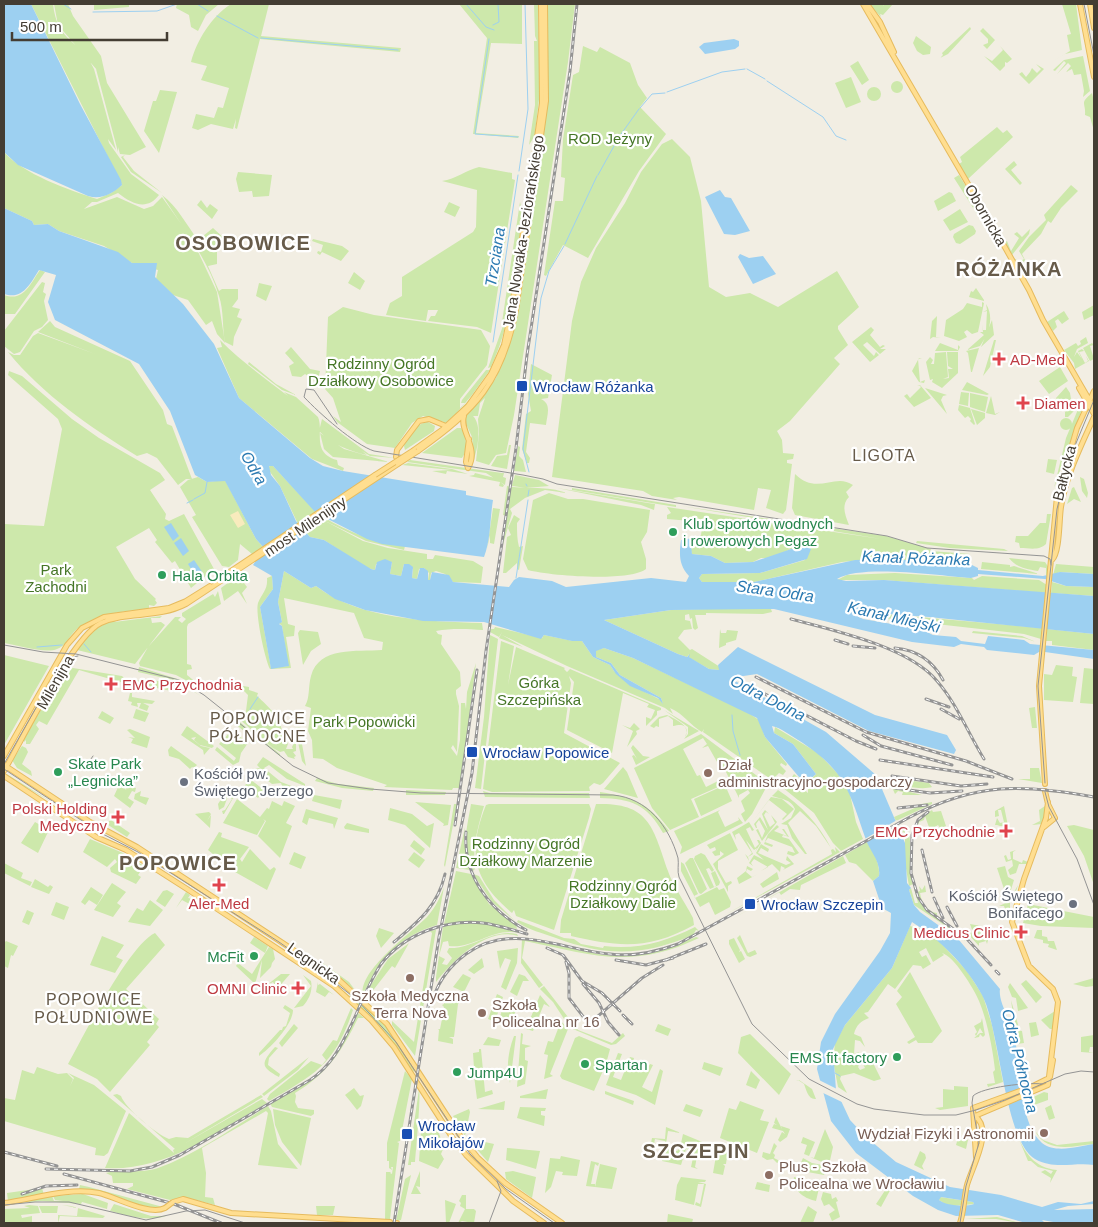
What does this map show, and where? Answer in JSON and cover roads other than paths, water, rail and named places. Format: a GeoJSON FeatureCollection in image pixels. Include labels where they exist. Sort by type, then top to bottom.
{"type":"FeatureCollection","features":[{"type":"Feature","properties":{"kind":"main road","name":"Jana Nowaka-Jeziorańskiego"},"geometry":{"type":"LineString","coordinates":[[434,436],[465,415],[480,399],[494,378],[505,352],[513,324],[546,101],[543,4]]}},
{"type":"Feature","properties":{"kind":"main road","name":"Jana Nowaka-Jeziorańskiego"},"geometry":{"type":"LineString","coordinates":[[450,426],[488,380],[499,357],[507,333],[542,103],[543,4]]}},
{"type":"Feature","properties":{"kind":"main road","name":"Obornicka"},"geometry":{"type":"LineString","coordinates":[[863,4],[1029,290],[1043,320],[1094,408]]}},
{"type":"Feature","properties":{"kind":"main road","name":"Obornicka"},"geometry":{"type":"LineString","coordinates":[[867,4],[884,29],[896,59]]}},
{"type":"Feature","properties":{"kind":"main road"},"geometry":{"type":"LineString","coordinates":[[1080,4],[1094,78]]}},
{"type":"Feature","properties":{"kind":"main road"},"geometry":{"type":"LineString","coordinates":[[1090,4],[1094,28]]}},
{"type":"Feature","properties":{"kind":"main road","name":"Obornicka"},"geometry":{"type":"LineString","coordinates":[[1073,373],[1085,393],[1094,416]]}},
{"type":"Feature","properties":{"kind":"main road"},"geometry":{"type":"LineString","coordinates":[[1085,393],[1094,391]]}},
{"type":"Feature","properties":{"kind":"main road","name":"Bałtycka"},"geometry":{"type":"LineString","coordinates":[[1051,562],[1060,479],[1077,428],[1094,391]]}},
{"type":"Feature","properties":{"kind":"main road"},"geometry":{"type":"LineString","coordinates":[[465,415],[464,427],[470,439],[471,459],[468,468],[466,462],[470,439]]}},
{"type":"Feature","properties":{"kind":"main road","name":"Bałtycka"},"geometry":{"type":"LineString","coordinates":[[1051,562],[1056,553],[1060,508],[1065,488],[1094,416]]}},
{"type":"Feature","properties":{"kind":"main road"},"geometry":{"type":"LineString","coordinates":[[402,443],[419,421],[428,419],[443,426],[460,425],[464,427]]}},
{"type":"Feature","properties":{"kind":"main road"},"geometry":{"type":"LineString","coordinates":[[434,436],[438,429],[436,422]]}},
{"type":"Feature","properties":{"kind":"main road","name":"most Milenijny"},"geometry":{"type":"LineString","coordinates":[[122,616],[160,612],[192,600],[450,426]]}},
{"type":"Feature","properties":{"kind":"main road","name":"most Milenijny"},"geometry":{"type":"LineString","coordinates":[[416,450],[434,436]]}},
{"type":"Feature","properties":{"kind":"main road"},"geometry":{"type":"LineString","coordinates":[[1045,784],[1039,694],[1051,562]]}},
{"type":"Feature","properties":{"kind":"main road","name":"Milenijna"},"geometry":{"type":"LineString","coordinates":[[4,756],[72,638],[92,622],[122,616]]}},
{"type":"Feature","properties":{"kind":"main road","name":"Milenijna"},"geometry":{"type":"LineString","coordinates":[[4,771],[5,766],[79,642],[98,624],[122,616]]}},
{"type":"Feature","properties":{"kind":"main road","name":"Legnicka"},"geometry":{"type":"LineString","coordinates":[[5,766],[91,823],[137,847],[312,960],[344,984],[388,1026],[474,1154],[504,1182],[562,1223]]}},
{"type":"Feature","properties":{"kind":"main road","name":"Legnicka"},"geometry":{"type":"LineString","coordinates":[[4,776],[96,836],[126,850],[188,889],[334,986],[371,1020],[394,1047],[452,1137],[466,1155],[513,1201],[544,1223]]}},
{"type":"Feature","properties":{"kind":"main road"},"geometry":{"type":"LineString","coordinates":[[4,782],[13,782]]}},
{"type":"Feature","properties":{"kind":"main road"},"geometry":{"type":"LineString","coordinates":[[1044,825],[1053,819],[1046,791]]}},
{"type":"Feature","properties":{"kind":"main road"},"geometry":{"type":"LineString","coordinates":[[975,1116],[1048,1086],[1058,1002],[1053,989],[1030,967],[1012,922],[1016,904],[1044,825],[1048,802]]}},
{"type":"Feature","properties":{"kind":"main road"},"geometry":{"type":"LineString","coordinates":[[960,1223],[966,1188],[976,1157],[976,1138],[973,1121],[975,1116],[973,1108],[1026,1089],[1049,1078]]}},
{"type":"Feature","properties":{"kind":"main road"},"geometry":{"type":"LineString","coordinates":[[4,1203],[81,1192],[99,1193],[155,1210],[165,1208],[173,1202],[184,1199],[231,1213],[390,1222]]}},
{"type":"Feature","properties":{"kind":"water"},"geometry":{"type":"Polygon","coordinates":[[[4,4],[31,4],[80,104],[121,180],[122,185],[114,191],[102,197],[88,196],[18,165],[4,152],[4,4]]]}},
{"type":"Feature","properties":{"kind":"water"},"geometry":{"type":"Polygon","coordinates":[[[734,39],[739,41],[739,46],[735,49],[705,54],[699,47],[704,43],[734,39]]]}},
{"type":"Feature","properties":{"kind":"water"},"geometry":{"type":"Polygon","coordinates":[[[720,190],[725,197],[731,198],[750,231],[735,235],[724,234],[705,197],[720,190]]]}},
{"type":"Feature","properties":{"kind":"water"},"geometry":{"type":"Polygon","coordinates":[[[4,208],[32,221],[34,225],[48,224],[59,231],[118,252],[132,263],[157,263],[155,277],[183,304],[214,344],[239,398],[310,458],[323,466],[343,471],[466,491],[466,495],[493,500],[489,536],[484,557],[382,544],[367,539],[316,513],[273,466],[269,466],[271,475],[280,486],[296,521],[310,537],[324,540],[371,569],[375,570],[377,562],[385,559],[392,562],[390,574],[401,576],[404,564],[409,564],[413,567],[412,578],[417,579],[420,568],[424,568],[428,571],[428,580],[430,580],[432,572],[449,575],[453,582],[509,587],[519,577],[552,581],[566,587],[651,578],[686,582],[689,576],[683,568],[681,560],[681,540],[693,538],[700,542],[691,545],[692,554],[711,556],[725,563],[753,562],[800,546],[807,546],[811,549],[807,559],[760,573],[702,574],[699,578],[702,582],[754,582],[855,560],[890,559],[970,564],[978,568],[978,570],[1043,576],[1060,572],[1094,574],[1094,587],[1066,586],[1045,579],[978,574],[978,576],[971,578],[922,573],[864,572],[837,579],[846,581],[884,580],[1094,596],[1094,634],[929,617],[874,613],[857,616],[863,619],[921,629],[933,635],[956,637],[961,641],[985,644],[988,636],[1024,640],[1030,644],[1094,650],[1094,659],[1045,652],[1039,652],[1034,655],[987,650],[984,647],[961,644],[954,647],[912,642],[774,609],[671,610],[604,620],[678,654],[687,657],[690,654],[689,657],[709,669],[719,670],[718,665],[738,647],[875,715],[947,735],[956,750],[954,754],[869,731],[757,674],[730,678],[826,732],[876,775],[905,843],[907,883],[911,888],[909,890],[914,905],[920,912],[959,940],[1000,989],[1002,1004],[1016,1044],[1024,1106],[1034,1133],[1042,1143],[1054,1148],[1061,1149],[1094,1144],[1094,1165],[1049,1164],[1035,1159],[1025,1148],[1016,1130],[1009,1108],[994,1032],[982,995],[968,973],[952,954],[912,922],[892,968],[845,1025],[833,1049],[836,1090],[850,1120],[865,1136],[896,1162],[950,1187],[1001,1195],[1042,1207],[1058,1202],[1081,1204],[1094,1201],[1094,1204],[1068,1206],[1054,1210],[1094,1209],[1094,1223],[1059,1223],[1042,1220],[1045,1223],[1026,1223],[998,1215],[956,1216],[938,1210],[913,1196],[856,1153],[831,1121],[817,1069],[821,1042],[835,1014],[880,951],[890,933],[891,913],[882,908],[873,881],[879,876],[878,865],[867,842],[849,793],[843,782],[826,761],[789,734],[772,726],[774,733],[793,744],[816,774],[805,784],[765,737],[757,718],[633,658],[604,648],[596,651],[596,657],[611,663],[620,675],[661,698],[663,704],[658,698],[630,686],[616,674],[610,665],[593,657],[582,641],[572,641],[544,635],[541,639],[484,622],[423,621],[365,610],[335,599],[316,586],[311,588],[284,571],[278,602],[282,622],[279,624],[282,626],[289,666],[271,669],[260,607],[273,589],[272,576],[253,565],[264,548],[256,539],[225,481],[207,482],[195,475],[170,411],[139,364],[55,320],[48,302],[56,275],[39,270],[21,293],[16,295],[4,294],[4,208]],[[941,1197],[939,1200],[946,1204],[961,1206],[974,1204],[973,1202],[941,1197]]]}},
{"type":"Feature","properties":{"kind":"water"},"geometry":{"type":"Polygon","coordinates":[[[740,254],[749,258],[763,256],[776,274],[753,284],[738,257],[740,254]]]}},
{"type":"Feature","properties":{"kind":"water"},"geometry":{"type":"Polygon","coordinates":[[[171,523],[179,536],[173,541],[164,527],[171,523]]]}},
{"type":"Feature","properties":{"kind":"water"},"geometry":{"type":"Polygon","coordinates":[[[181,538],[189,551],[183,556],[174,543],[181,538]]]}},
{"type":"Feature","properties":{"kind":"water"},"geometry":{"type":"Polygon","coordinates":[[[194,560],[203,573],[196,577],[188,564],[194,560]]]}},
{"type":"Feature","properties":{"kind":"waterway"},"geometry":{"type":"LineString","coordinates":[[63,4],[71,9]]}},
{"type":"Feature","properties":{"kind":"waterway"},"geometry":{"type":"LineString","coordinates":[[93,12],[157,11],[177,4]]}},
{"type":"Feature","properties":{"kind":"waterway"},"geometry":{"type":"LineString","coordinates":[[197,4],[208,11]]}},
{"type":"Feature","properties":{"kind":"waterway"},"geometry":{"type":"LineString","coordinates":[[466,4],[486,27],[494,30]]}},
{"type":"Feature","properties":{"kind":"waterway"},"geometry":{"type":"LineString","coordinates":[[493,25],[499,22],[498,4]]}},
{"type":"Feature","properties":{"kind":"waterway","name":"Trzciana"},"geometry":{"type":"LineString","coordinates":[[519,171],[528,109],[525,4]]}},
{"type":"Feature","properties":{"kind":"waterway"},"geometry":{"type":"LineString","coordinates":[[217,16],[258,38]]}},
{"type":"Feature","properties":{"kind":"waterway"},"geometry":{"type":"LineString","coordinates":[[261,38],[398,50]]}},
{"type":"Feature","properties":{"kind":"waterway"},"geometry":{"type":"LineString","coordinates":[[489,39],[475,134],[518,137]]}},
{"type":"Feature","properties":{"kind":"waterway"},"geometry":{"type":"LineString","coordinates":[[667,92],[722,72],[745,69]]}},
{"type":"Feature","properties":{"kind":"waterway"},"geometry":{"type":"LineString","coordinates":[[747,69],[765,79]]}},
{"type":"Feature","properties":{"kind":"waterway"},"geometry":{"type":"LineString","coordinates":[[767,81],[823,117],[836,136],[846,140]]}},
{"type":"Feature","properties":{"kind":"waterway"},"geometry":{"type":"LineString","coordinates":[[640,108],[652,94],[665,93]]}},
{"type":"Feature","properties":{"kind":"waterway"},"geometry":{"type":"LineString","coordinates":[[598,175],[619,137],[639,109]]}},
{"type":"Feature","properties":{"kind":"waterway","name":"Trzciana"},"geometry":{"type":"LineString","coordinates":[[493,342],[518,175]]}},
{"type":"Feature","properties":{"kind":"waterway"},"geometry":{"type":"LineString","coordinates":[[565,244],[597,176]]}},
{"type":"Feature","properties":{"kind":"waterway"},"geometry":{"type":"LineString","coordinates":[[529,472],[523,449],[541,298],[549,271],[564,246]]}},
{"type":"Feature","properties":{"kind":"waterway"},"geometry":{"type":"LineString","coordinates":[[194,499],[205,493],[207,482]]}},
{"type":"Feature","properties":{"kind":"waterway"},"geometry":{"type":"LineString","coordinates":[[528,496],[529,490]]}},
{"type":"Feature","properties":{"kind":"waterway"},"geometry":{"type":"LineString","coordinates":[[187,503],[193,500]]}},
{"type":"Feature","properties":{"kind":"waterway"},"geometry":{"type":"LineString","coordinates":[[516,578],[528,500]]}},
{"type":"Feature","properties":{"kind":"waterway"},"geometry":{"type":"LineString","coordinates":[[84,644],[91,652]]}},
{"type":"Feature","properties":{"kind":"waterway"},"geometry":{"type":"LineString","coordinates":[[37,647],[62,645]]}},
{"type":"Feature","properties":{"kind":"waterway"},"geometry":{"type":"LineString","coordinates":[[250,709],[258,697]]}},
{"type":"Feature","properties":{"kind":"waterway"},"geometry":{"type":"LineString","coordinates":[[732,715],[733,731],[740,755]]}},
{"type":"Feature","properties":{"kind":"waterway"},"geometry":{"type":"LineString","coordinates":[[835,1073],[840,1076]]}},
{"type":"Feature","properties":{"kind":"tram line"},"geometry":{"type":"LineString","coordinates":[[1084,4],[1094,55]]}},
{"type":"Feature","properties":{"kind":"tram line"},"geometry":{"type":"LineString","coordinates":[[337,424],[314,390],[306,389],[304,397],[319,411],[347,435],[374,451],[523,475],[557,484],[887,536],[927,548],[1044,556],[1050,559],[1051,565]]}},
{"type":"Feature","properties":{"kind":"tram line"},"geometry":{"type":"LineString","coordinates":[[1045,783],[1038,686],[1057,509],[1069,460],[1094,400]]}},
{"type":"Feature","properties":{"kind":"tram line"},"geometry":{"type":"LineString","coordinates":[[4,645],[43,652],[76,654],[179,680],[204,695],[293,766],[328,783],[421,793],[613,795],[625,797],[636,802],[655,816],[669,835],[678,858],[679,877],[752,1024],[809,1079],[857,1104],[874,1109],[924,1115],[956,1115],[1005,1100],[1065,1074],[1081,1071],[1094,1072]]}},
{"type":"Feature","properties":{"kind":"tram line"},"geometry":{"type":"LineString","coordinates":[[4,764],[61,664],[69,658],[78,656]]}},
{"type":"Feature","properties":{"kind":"tram line"},"geometry":{"type":"LineString","coordinates":[[84,769],[93,756]]}},
{"type":"Feature","properties":{"kind":"tram line"},"geometry":{"type":"LineString","coordinates":[[4,769],[99,832],[138,852],[279,942],[356,999],[396,1042],[470,1154],[506,1189],[554,1223]]}},
{"type":"Feature","properties":{"kind":"tram line"},"geometry":{"type":"LineString","coordinates":[[1045,792],[1049,807],[1077,859],[1094,905]]}},
{"type":"Feature","properties":{"kind":"tram line"},"geometry":{"type":"LineString","coordinates":[[960,1223],[966,1186],[979,1143],[972,1103],[973,1096],[995,1088],[1042,1084]]}},
{"type":"Feature","properties":{"kind":"tram line"},"geometry":{"type":"LineString","coordinates":[[489,1223],[501,1191],[497,1181]]}},
{"type":"Feature","properties":{"kind":"tram line"},"geometry":{"type":"LineString","coordinates":[[4,1205],[35,1202],[69,1202],[146,1220],[186,1211],[205,1210],[245,1223]]}},
{"type":"Feature","properties":{"kind":"railway"},"geometry":{"type":"LineString","coordinates":[[394,1223],[439,937],[472,773],[486,651],[516,448],[527,355],[570,71],[577,4]]}},
{"type":"Feature","properties":{"kind":"railway"},"geometry":{"type":"LineString","coordinates":[[791,619],[869,641],[890,649],[924,669],[937,681],[951,699],[984,759]]}},
{"type":"Feature","properties":{"kind":"railway"},"geometry":{"type":"LineString","coordinates":[[835,640],[848,644]]}},
{"type":"Feature","properties":{"kind":"railway"},"geometry":{"type":"LineString","coordinates":[[853,646],[875,648]]}},
{"type":"Feature","properties":{"kind":"railway"},"geometry":{"type":"LineString","coordinates":[[895,648],[917,654],[929,662],[943,680]]}},
{"type":"Feature","properties":{"kind":"railway"},"geometry":{"type":"LineString","coordinates":[[455,825],[477,670]]}},
{"type":"Feature","properties":{"kind":"railway"},"geometry":{"type":"LineString","coordinates":[[756,677],[866,732],[966,761],[1012,779]]}},
{"type":"Feature","properties":{"kind":"railway"},"geometry":{"type":"LineString","coordinates":[[742,682],[765,694]]}},
{"type":"Feature","properties":{"kind":"railway"},"geometry":{"type":"LineString","coordinates":[[759,691],[856,741],[876,749]]}},
{"type":"Feature","properties":{"kind":"railway"},"geometry":{"type":"LineString","coordinates":[[926,699],[949,707]]}},
{"type":"Feature","properties":{"kind":"railway"},"geometry":{"type":"LineString","coordinates":[[941,709],[959,719]]}},
{"type":"Feature","properties":{"kind":"railway"},"geometry":{"type":"LineString","coordinates":[[863,735],[881,746],[952,765]]}},
{"type":"Feature","properties":{"kind":"railway"},"geometry":{"type":"LineString","coordinates":[[880,760],[993,777]]}},
{"type":"Feature","properties":{"kind":"railway"},"geometry":{"type":"LineString","coordinates":[[892,776],[961,786],[987,784]]}},
{"type":"Feature","properties":{"kind":"railway"},"geometry":{"type":"LineString","coordinates":[[895,788],[930,793],[962,791]]}},
{"type":"Feature","properties":{"kind":"railway"},"geometry":{"type":"LineString","coordinates":[[434,996],[443,978],[461,958],[483,944],[501,940],[519,938],[537,940],[619,955],[644,953],[678,944],[910,817],[957,797],[1000,789],[1022,788],[1094,797]]}},
{"type":"Feature","properties":{"kind":"railway"},"geometry":{"type":"LineString","coordinates":[[898,808],[927,805]]}},
{"type":"Feature","properties":{"kind":"railway"},"geometry":{"type":"LineString","coordinates":[[928,812],[918,820],[912,835],[911,873],[918,897],[927,910],[966,938],[991,965]]}},
{"type":"Feature","properties":{"kind":"railway"},"geometry":{"type":"LineString","coordinates":[[466,832],[466,848],[469,863],[481,890],[501,912],[526,930]]}},
{"type":"Feature","properties":{"kind":"railway"},"geometry":{"type":"LineString","coordinates":[[922,850],[932,892]]}},
{"type":"Feature","properties":{"kind":"railway"},"geometry":{"type":"LineString","coordinates":[[394,942],[426,912],[437,895],[445,874]]}},
{"type":"Feature","properties":{"kind":"railway"},"geometry":{"type":"LineString","coordinates":[[934,898],[943,918]]}},
{"type":"Feature","properties":{"kind":"railway"},"geometry":{"type":"LineString","coordinates":[[947,907],[957,926]]}},
{"type":"Feature","properties":{"kind":"railway"},"geometry":{"type":"LineString","coordinates":[[46,1169],[130,1171],[152,1167],[180,1155],[310,1080],[325,1067],[341,1044],[381,964],[390,953],[414,937],[441,926],[469,922],[494,925],[527,934]]}},
{"type":"Feature","properties":{"kind":"railway"},"geometry":{"type":"LineString","coordinates":[[666,960],[706,944]]}},
{"type":"Feature","properties":{"kind":"railway"},"geometry":{"type":"LineString","coordinates":[[547,948],[563,955],[582,981],[602,993],[620,1011]]}},
{"type":"Feature","properties":{"kind":"railway"},"geometry":{"type":"LineString","coordinates":[[616,960],[646,965],[673,958]]}},
{"type":"Feature","properties":{"kind":"railway"},"geometry":{"type":"LineString","coordinates":[[566,962],[569,973],[569,998],[585,1019]]}},
{"type":"Feature","properties":{"kind":"railway"},"geometry":{"type":"LineString","coordinates":[[590,1023],[642,978],[663,965]]}},
{"type":"Feature","properties":{"kind":"railway"},"geometry":{"type":"LineString","coordinates":[[996,971],[999,974]]}},
{"type":"Feature","properties":{"kind":"railway"},"geometry":{"type":"LineString","coordinates":[[583,984],[599,1003],[608,1022],[619,1035]]}},
{"type":"Feature","properties":{"kind":"railway"},"geometry":{"type":"LineString","coordinates":[[623,1015],[632,1024]]}},
{"type":"Feature","properties":{"kind":"railway"},"geometry":{"type":"LineString","coordinates":[[4,1152],[57,1166]]}},
{"type":"Feature","properties":{"kind":"railway"},"geometry":{"type":"LineString","coordinates":[[64,1174],[174,1204],[221,1223]]}},
{"type":"Feature","properties":{"kind":"railway"},"geometry":{"type":"LineString","coordinates":[[22,1194],[46,1186],[77,1185]]}},
{"type":"Feature","properties":{"kind":"place","name":"AD-Med"},"geometry":{"type":"Point","coordinates":[999,359]}},
{"type":"Feature","properties":{"kind":"place","name":"Wrocław Różanka"},"geometry":{"type":"Point","coordinates":[522,386]}},
{"type":"Feature","properties":{"kind":"place","name":"Diamen"},"geometry":{"type":"Point","coordinates":[1023,403]}},
{"type":"Feature","properties":{"kind":"place","name":"Klub sportów wodnych i rowerowych Pegaz"},"geometry":{"type":"Point","coordinates":[673,532]}},
{"type":"Feature","properties":{"kind":"place","name":"Hala Orbita"},"geometry":{"type":"Point","coordinates":[162,575]}},
{"type":"Feature","properties":{"kind":"place","name":"EMC Przychodnia"},"geometry":{"type":"Point","coordinates":[111,684]}},
{"type":"Feature","properties":{"kind":"place","name":"Wrocław Popowice"},"geometry":{"type":"Point","coordinates":[472,752]}},
{"type":"Feature","properties":{"kind":"place","name":"Skate Park „Legnicka”"},"geometry":{"type":"Point","coordinates":[58,772]}},
{"type":"Feature","properties":{"kind":"place","name":"Dział administracyjno-gospodarczy"},"geometry":{"type":"Point","coordinates":[708,773]}},
{"type":"Feature","properties":{"kind":"place","name":"Kościół pw. Świętego Jerzego"},"geometry":{"type":"Point","coordinates":[184,782]}},
{"type":"Feature","properties":{"kind":"place","name":"Polski Holding Medyczny"},"geometry":{"type":"Point","coordinates":[118,817]}},
{"type":"Feature","properties":{"kind":"place","name":"EMC Przychodnie"},"geometry":{"type":"Point","coordinates":[1006,831]}},
{"type":"Feature","properties":{"kind":"place","name":"Aler-Med"},"geometry":{"type":"Point","coordinates":[219,885]}},
{"type":"Feature","properties":{"kind":"place","name":"Wrocław Szczepin"},"geometry":{"type":"Point","coordinates":[750,904]}},
{"type":"Feature","properties":{"kind":"place","name":"Kościół Świętego Bonifacego"},"geometry":{"type":"Point","coordinates":[1073,904]}},
{"type":"Feature","properties":{"kind":"place","name":"Medicus Clinic"},"geometry":{"type":"Point","coordinates":[1021,932]}},
{"type":"Feature","properties":{"kind":"place","name":"McFit"},"geometry":{"type":"Point","coordinates":[254,956]}},
{"type":"Feature","properties":{"kind":"place","name":"Szkoła Medyczna Terra Nova"},"geometry":{"type":"Point","coordinates":[410,978]}},
{"type":"Feature","properties":{"kind":"place","name":"OMNI Clinic"},"geometry":{"type":"Point","coordinates":[298,988]}},
{"type":"Feature","properties":{"kind":"place","name":"Szkoła Policealna nr 16"},"geometry":{"type":"Point","coordinates":[482,1013]}},
{"type":"Feature","properties":{"kind":"place","name":"EMS fit factory"},"geometry":{"type":"Point","coordinates":[897,1057]}},
{"type":"Feature","properties":{"kind":"place","name":"Spartan"},"geometry":{"type":"Point","coordinates":[585,1064]}},
{"type":"Feature","properties":{"kind":"place","name":"Jump4U"},"geometry":{"type":"Point","coordinates":[457,1072]}},
{"type":"Feature","properties":{"kind":"place","name":"Wydział Fizyki i Astronomii"},"geometry":{"type":"Point","coordinates":[1044,1133]}},
{"type":"Feature","properties":{"kind":"place","name":"Wrocław Mikołajów"},"geometry":{"type":"Point","coordinates":[407,1134]}},
{"type":"Feature","properties":{"kind":"place","name":"Plus - Szkoła Policealna we Wrocławiu"},"geometry":{"type":"Point","coordinates":[769,1175]}},
{"type":"Feature","properties":{"kind":"district","name":"OSOBOWICE"},"geometry":{"type":"Point","coordinates":[243,243]}},
{"type":"Feature","properties":{"kind":"district","name":"RÓŻANKA"},"geometry":{"type":"Point","coordinates":[1009,269]}},
{"type":"Feature","properties":{"kind":"district","name":"LIGOTA"},"geometry":{"type":"Point","coordinates":[884,455]}},
{"type":"Feature","properties":{"kind":"district","name":"POPOWICE PÓŁNOCNE"},"geometry":{"type":"Point","coordinates":[258,727]}},
{"type":"Feature","properties":{"kind":"district","name":"POPOWICE"},"geometry":{"type":"Point","coordinates":[178,863]}},
{"type":"Feature","properties":{"kind":"district","name":"POPOWICE POŁUDNIOWE"},"geometry":{"type":"Point","coordinates":[94,1008]}},
{"type":"Feature","properties":{"kind":"district","name":"SZCZEPIN"},"geometry":{"type":"Point","coordinates":[696,1151]}},
{"type":"Feature","properties":{"kind":"park label","name":"ROD Jeżyny"},"geometry":{"type":"Point","coordinates":[610,138]}},
{"type":"Feature","properties":{"kind":"park label","name":"Rodzinny Ogród Działkowy Osobowice"},"geometry":{"type":"Point","coordinates":[381,372]}},
{"type":"Feature","properties":{"kind":"park label","name":"Park Zachodni"},"geometry":{"type":"Point","coordinates":[56,578]}},
{"type":"Feature","properties":{"kind":"park label","name":"Górka Szczepińska"},"geometry":{"type":"Point","coordinates":[539,690]}},
{"type":"Feature","properties":{"kind":"park label","name":"Park Popowicki"},"geometry":{"type":"Point","coordinates":[364,721]}},
{"type":"Feature","properties":{"kind":"park label","name":"Rodzinny Ogród Działkowy Marzenie"},"geometry":{"type":"Point","coordinates":[526,852]}},
{"type":"Feature","properties":{"kind":"park label","name":"Rodzinny Ogród Działkowy Dalie"},"geometry":{"type":"Point","coordinates":[623,894]}},
{"type":"Feature","properties":{"kind":"water label","name":"Odra"},"geometry":{"type":"Point","coordinates":[254,468]}},
{"type":"Feature","properties":{"kind":"water label","name":"Kanał Różanka"},"geometry":{"type":"Point","coordinates":[916,558]}},
{"type":"Feature","properties":{"kind":"water label","name":"Stara Odra"},"geometry":{"type":"Point","coordinates":[775,591]}},
{"type":"Feature","properties":{"kind":"water label","name":"Kanał Miejski"},"geometry":{"type":"Point","coordinates":[894,617]}},
{"type":"Feature","properties":{"kind":"water label","name":"Odra Dolna"},"geometry":{"type":"Point","coordinates":[768,698]}},
{"type":"Feature","properties":{"kind":"water label","name":"Odra Północna"},"geometry":{"type":"Point","coordinates":[1020,1061]}}]}
